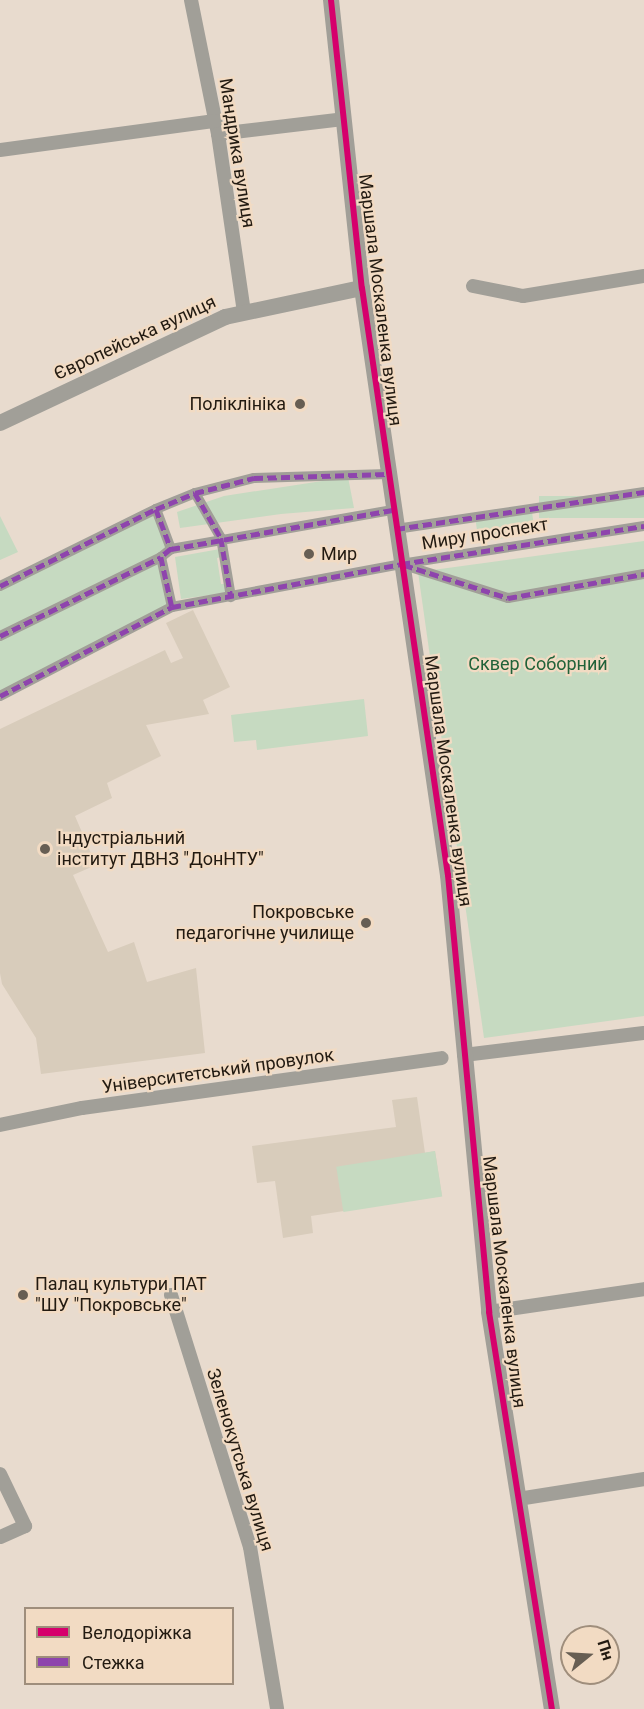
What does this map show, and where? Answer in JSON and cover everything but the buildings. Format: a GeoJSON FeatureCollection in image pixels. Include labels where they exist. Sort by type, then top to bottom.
{"type":"FeatureCollection","features":[{"type":"Feature","properties":{"kind":"street","name":"Мандрика вулиця"},"geometry":{"type":"LineString","coordinates":[[191,0],[216,128],[244,312]]}},
{"type":"Feature","properties":{"kind":"street","name":"Маршала Москаленка вулиця"},"geometry":{"type":"LineString","coordinates":[[331,0],[362,288],[448,875],[489,1311],[552,1709]]}},
{"type":"Feature","properties":{"kind":"street"},"geometry":{"type":"LineString","coordinates":[[0,150],[216,128],[343,119]]}},
{"type":"Feature","properties":{"kind":"street"},"geometry":{"type":"LineString","coordinates":[[473,286],[523,296],[644,276]]}},
{"type":"Feature","properties":{"kind":"street","name":"Європейська вулиця"},"geometry":{"type":"LineString","coordinates":[[0,423],[209,324],[244,312],[362,288]]}},
{"type":"Feature","properties":{"kind":"street"},"geometry":{"type":"LineString","coordinates":[[0,586],[156,509],[195,493],[276,476],[388,474]]}},
{"type":"Feature","properties":{"kind":"street","name":"Миру проспект"},"geometry":{"type":"LineString","coordinates":[[396,529],[644,492]]}},
{"type":"Feature","properties":{"kind":"street"},"geometry":{"type":"LineString","coordinates":[[195,493],[221,538],[231,597]]}},
{"type":"Feature","properties":{"kind":"street"},"geometry":{"type":"LineString","coordinates":[[156,509],[171,549]]}},
{"type":"Feature","properties":{"kind":"street"},"geometry":{"type":"LineString","coordinates":[[0,636],[161,557],[171,549],[221,538],[393,510]]}},
{"type":"Feature","properties":{"kind":"street","name":"Миру проспект"},"geometry":{"type":"LineString","coordinates":[[401,564],[644,526]]}},
{"type":"Feature","properties":{"kind":"street"},"geometry":{"type":"LineString","coordinates":[[161,557],[172,607]]}},
{"type":"Feature","properties":{"kind":"street"},"geometry":{"type":"LineString","coordinates":[[0,696],[172,607],[401,564]]}},
{"type":"Feature","properties":{"kind":"street","name":"Миру проспект"},"geometry":{"type":"LineString","coordinates":[[401,564],[508,598],[644,574]]}},
{"type":"Feature","properties":{"kind":"street"},"geometry":{"type":"LineString","coordinates":[[464,1055],[644,1033]]}},
{"type":"Feature","properties":{"kind":"street","name":"Університетський провулок"},"geometry":{"type":"LineString","coordinates":[[0,1125],[82,1108],[442,1058]]}},
{"type":"Feature","properties":{"kind":"street"},"geometry":{"type":"LineString","coordinates":[[489,1311],[644,1289]]}},
{"type":"Feature","properties":{"kind":"street","name":"Зеленокутська вулиця"},"geometry":{"type":"LineString","coordinates":[[171,1295],[250,1547],[277,1709]]}},
{"type":"Feature","properties":{"kind":"street"},"geometry":{"type":"LineString","coordinates":[[0,1474],[25,1526],[0,1537]]}},
{"type":"Feature","properties":{"kind":"street"},"geometry":{"type":"LineString","coordinates":[[518,1499],[644,1479]]}},
{"type":"Feature","properties":{"kind":"shaded area","name":"Індустріальний інститут ДВНЗ \"ДонНТУ\""},"geometry":{"type":"Polygon","coordinates":[[[193,610],[230,687],[203,700],[209,714],[146,725],[161,756],[107,783],[112,798],[75,816],[96,865],[73,875],[108,952],[134,942],[147,982],[196,968],[205,1053],[41,1074],[36,1038],[2,984],[0,973],[0,729],[165,650],[171,663],[183,658],[166,623],[193,610]]]}},
{"type":"Feature","properties":{"kind":"shaded area"},"geometry":{"type":"Polygon","coordinates":[[[417,1097],[425,1153],[435,1151],[442,1196],[311,1216],[313,1233],[283,1238],[275,1181],[257,1183],[252,1146],[396,1127],[392,1100],[417,1097]]]}},
{"type":"Feature","properties":{"kind":"green space"},"geometry":{"type":"Polygon","coordinates":[[[348,477],[354,508],[281,514],[180,528],[177,512],[224,496],[348,477]]]}},
{"type":"Feature","properties":{"kind":"green space"},"geometry":{"type":"Polygon","coordinates":[[[539,496],[644,496],[644,518],[539,518],[539,496]]]}},
{"type":"Feature","properties":{"kind":"green space"},"geometry":{"type":"Polygon","coordinates":[[[156,509],[171,549],[161,557],[172,607],[0,694],[0,586],[156,509]]]}},
{"type":"Feature","properties":{"kind":"green space"},"geometry":{"type":"Polygon","coordinates":[[[532,512],[535,534],[479,542],[476,520],[532,512]]]}},
{"type":"Feature","properties":{"kind":"green space"},"geometry":{"type":"Polygon","coordinates":[[[0,516],[18,552],[0,560],[0,516]]]}},
{"type":"Feature","properties":{"kind":"green space","name":"Сквер Соборний"},"geometry":{"type":"Polygon","coordinates":[[[644,541],[644,1016],[484,1038],[418,572],[644,541]]]}},
{"type":"Feature","properties":{"kind":"green space"},"geometry":{"type":"Polygon","coordinates":[[[220,549],[221,557],[217,558],[221,584],[225,584],[226,593],[181,599],[175,557],[220,549]]]}},
{"type":"Feature","properties":{"kind":"green space"},"geometry":{"type":"Polygon","coordinates":[[[364,699],[368,736],[257,750],[256,740],[234,742],[231,715],[364,699]]]}},
{"type":"Feature","properties":{"kind":"green space"},"geometry":{"type":"Polygon","coordinates":[[[435,1151],[442,1196],[343,1212],[336,1167],[435,1151]]]}},
{"type":"Feature","properties":{"kind":"marked path"},"geometry":{"type":"LineString","coordinates":[[156,509],[195,493],[254,478],[388,474]]}},
{"type":"Feature","properties":{"kind":"marked path"},"geometry":{"type":"LineString","coordinates":[[396,529],[644,492]]}},
{"type":"Feature","properties":{"kind":"marked path"},"geometry":{"type":"LineString","coordinates":[[195,493],[221,538],[231,597]]}},
{"type":"Feature","properties":{"kind":"marked path"},"geometry":{"type":"LineString","coordinates":[[0,586],[156,509],[171,549],[161,557]]}},
{"type":"Feature","properties":{"kind":"marked path"},"geometry":{"type":"LineString","coordinates":[[171,549],[393,510]]}},
{"type":"Feature","properties":{"kind":"marked path"},"geometry":{"type":"LineString","coordinates":[[0,696],[172,607],[401,564],[644,526]]}},
{"type":"Feature","properties":{"kind":"marked path"},"geometry":{"type":"LineString","coordinates":[[0,636],[161,557],[172,607]]}},
{"type":"Feature","properties":{"kind":"marked path"},"geometry":{"type":"LineString","coordinates":[[404,565],[508,598],[644,574]]}},
{"type":"Feature","properties":{"kind":"cycle path"},"geometry":{"type":"LineString","coordinates":[[331,0],[362,288],[448,875],[489,1312],[552,1709]]}},
{"type":"Feature","properties":{"kind":"place","name":"Поліклініка"},"geometry":{"type":"Point","coordinates":[300,404]}},
{"type":"Feature","properties":{"kind":"place","name":"Мир"},"geometry":{"type":"Point","coordinates":[309,554]}},
{"type":"Feature","properties":{"kind":"place","name":"Індустріальний інститут ДВНЗ \"ДонНТУ\""},"geometry":{"type":"Point","coordinates":[45,849]}},
{"type":"Feature","properties":{"kind":"place","name":"Покровське педагогічне училище"},"geometry":{"type":"Point","coordinates":[366,923]}},
{"type":"Feature","properties":{"kind":"place","name":"Палац культури ПАТ \"ШУ \"Покровське\""},"geometry":{"type":"Point","coordinates":[23,1295]}}]}
